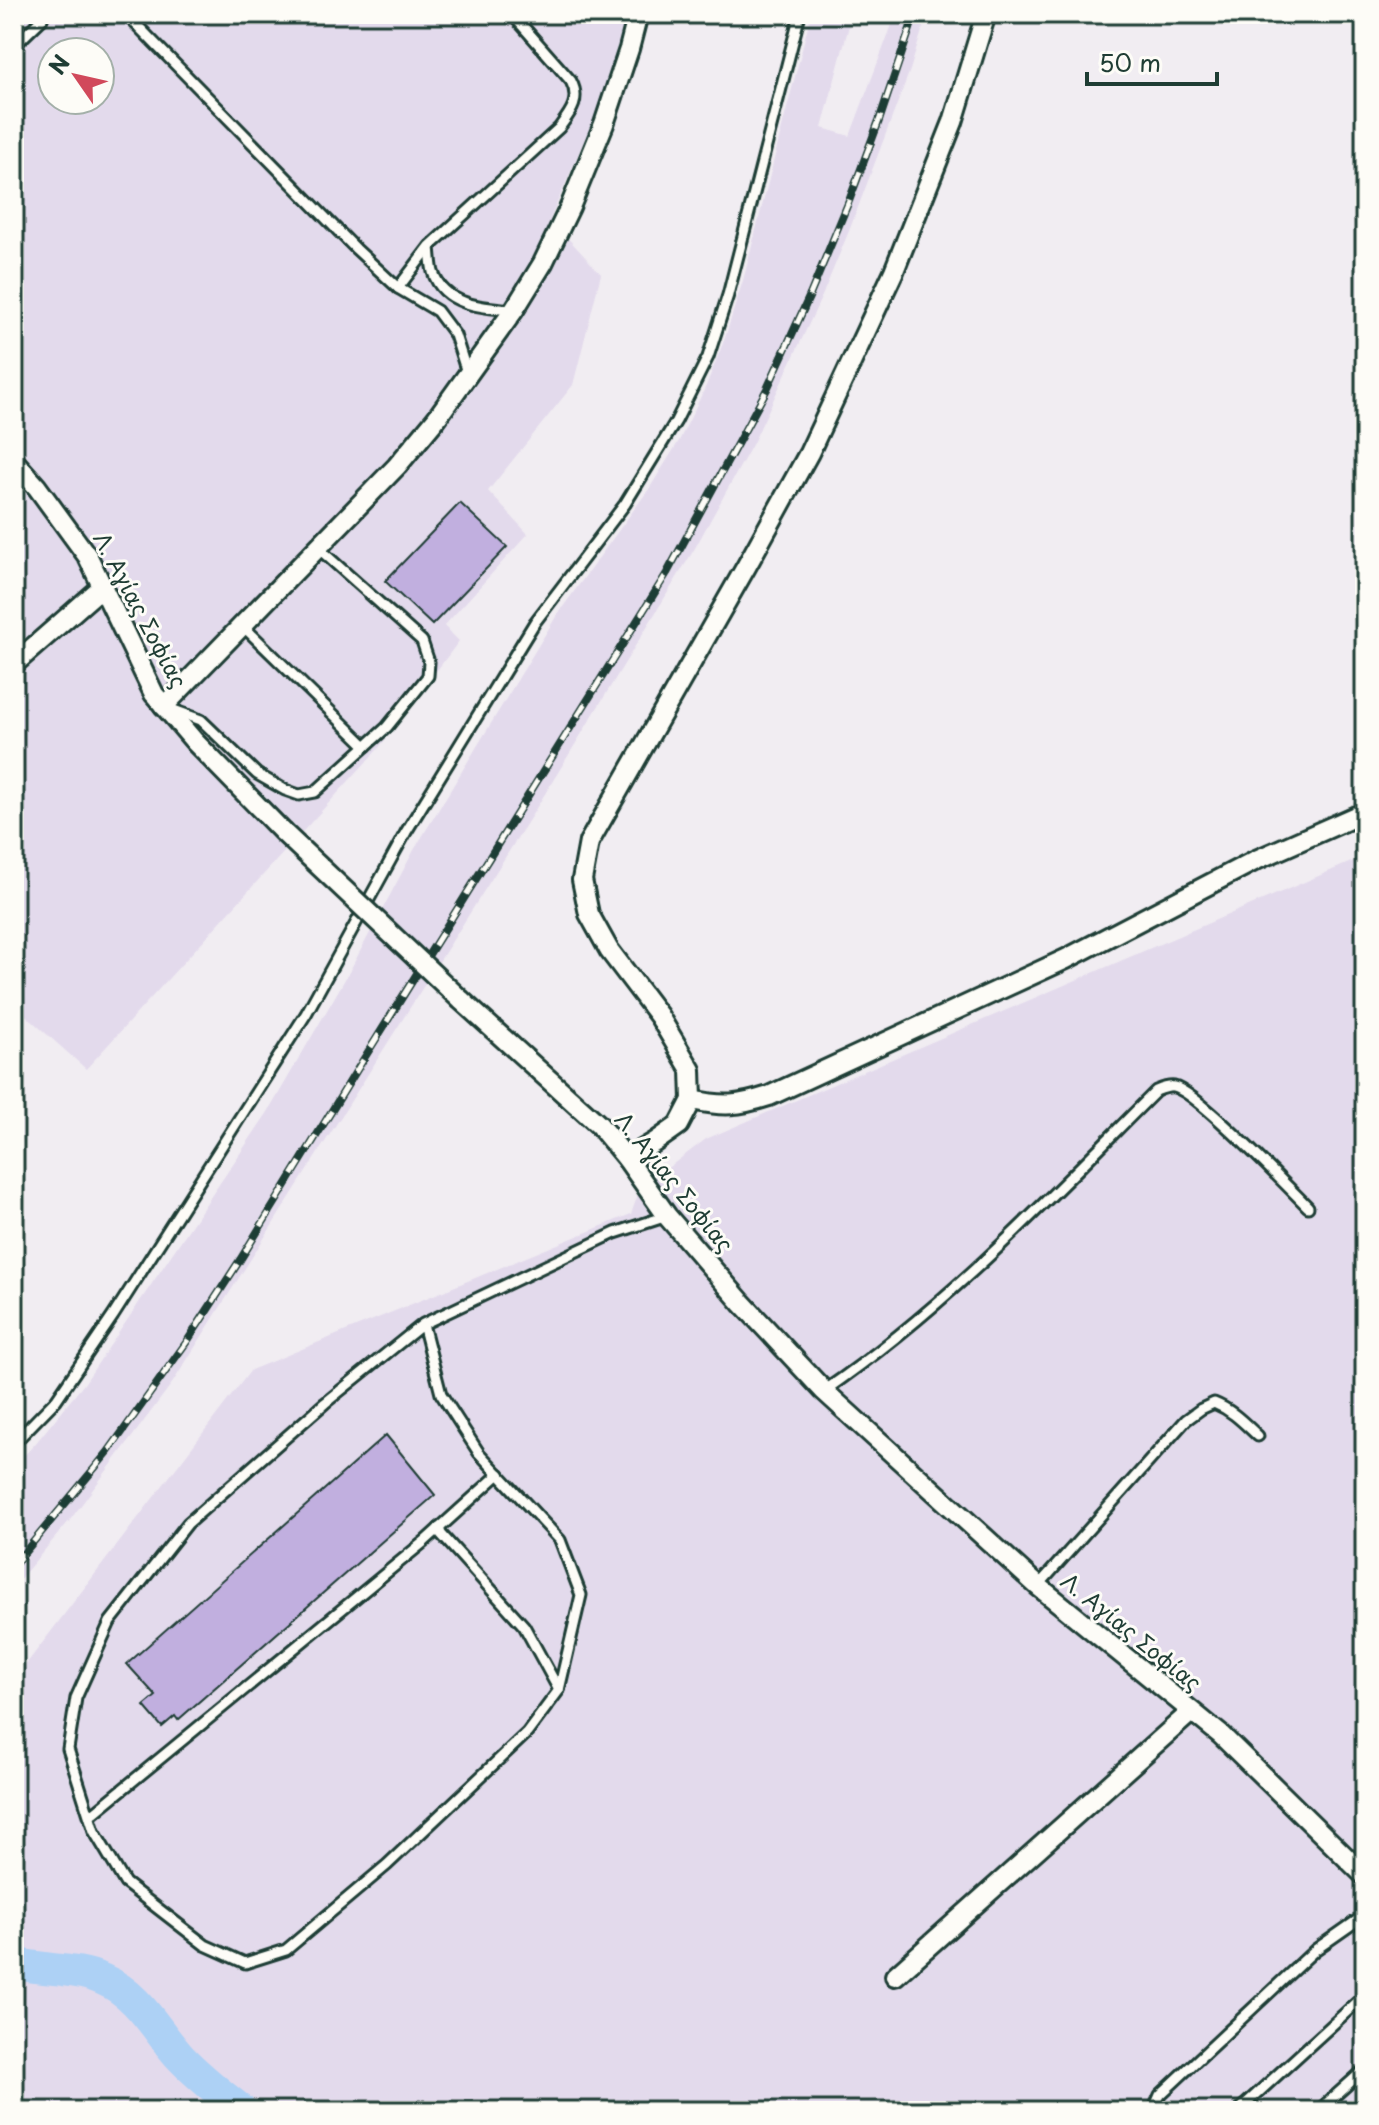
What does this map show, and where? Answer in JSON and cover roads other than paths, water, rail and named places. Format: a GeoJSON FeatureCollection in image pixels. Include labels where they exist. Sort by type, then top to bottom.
{"type":"FeatureCollection","features":[{"type":"Feature","properties":{"kind":"street"},"geometry":{"type":"LineString","coordinates":[[164,706],[397,466],[436,419],[514,310],[543,263],[570,207],[604,124],[638,14]]}},
{"type":"Feature","properties":{"kind":"street"},"geometry":{"type":"LineString","coordinates":[[627,1159],[679,1125],[692,1100],[691,1070],[659,1016],[609,950],[589,914],[582,880],[589,842],[809,453],[894,271],[953,122],[986,14]]}},
{"type":"Feature","properties":{"kind":"street","name":"Λ. Αγίας Σοφίας"},"geometry":{"type":"LineString","coordinates":[[14,461],[88,557],[154,694],[195,742],[283,832],[599,1125],[667,1216],[824,1391],[1038,1586],[1221,1735],[1365,1876]]}},
{"type":"Feature","properties":{"kind":"street"},"geometry":{"type":"LineString","coordinates":[[14,664],[102,587]]}},
{"type":"Feature","properties":{"kind":"street"},"geometry":{"type":"LineString","coordinates":[[692,1100],[719,1105],[746,1104],[769,1096],[1066,959],[1256,860],[1365,812]]}},
{"type":"Feature","properties":{"kind":"street"},"geometry":{"type":"LineString","coordinates":[[895,1976],[1191,1712]]}},
{"type":"Feature","properties":{"kind":"lane"},"geometry":{"type":"LineString","coordinates":[[14,46],[42,19],[43,14]]}},
{"type":"Feature","properties":{"kind":"lane"},"geometry":{"type":"LineString","coordinates":[[126,14],[340,233],[398,288],[437,311],[455,335],[468,376]]}},
{"type":"Feature","properties":{"kind":"lane"},"geometry":{"type":"LineString","coordinates":[[398,288],[430,246],[559,128],[574,106],[576,94],[571,81],[512,14]]}},
{"type":"Feature","properties":{"kind":"lane"},"geometry":{"type":"LineString","coordinates":[[14,1443],[56,1400],[113,1316],[306,1014],[406,832],[535,622],[625,504],[676,421],[708,357],[728,295],[800,14]]}},
{"type":"Feature","properties":{"kind":"lane"},"geometry":{"type":"LineString","coordinates":[[430,246],[433,272],[449,294],[465,303],[484,308],[514,310]]}},
{"type":"Feature","properties":{"kind":"lane"},"geometry":{"type":"LineString","coordinates":[[164,706],[201,720],[257,774],[299,795],[315,792],[387,727],[428,676],[429,662],[422,641],[317,547]]}},
{"type":"Feature","properties":{"kind":"lane"},"geometry":{"type":"LineString","coordinates":[[242,625],[366,746]]}},
{"type":"Feature","properties":{"kind":"lane"},"geometry":{"type":"LineString","coordinates":[[824,1391],[869,1360],[978,1268],[1056,1194],[1156,1091],[1163,1088],[1173,1087],[1199,1101],[1308,1207]]}},
{"type":"Feature","properties":{"kind":"lane"},"geometry":{"type":"LineString","coordinates":[[423,1324],[441,1394],[479,1453],[560,1540],[581,1595],[559,1690],[527,1733],[387,1865],[286,1950],[245,1963],[205,1945],[125,1883],[94,1831],[68,1749],[76,1698],[110,1622],[188,1523],[325,1403],[423,1324],[615,1233],[667,1216]]}},
{"type":"Feature","properties":{"kind":"lane"},"geometry":{"type":"LineString","coordinates":[[1038,1586],[1186,1420],[1201,1409],[1214,1403],[1222,1406],[1232,1411],[1258,1436]]}},
{"type":"Feature","properties":{"kind":"lane"},"geometry":{"type":"LineString","coordinates":[[90,1816],[439,1528],[499,1474]]}},
{"type":"Feature","properties":{"kind":"lane"},"geometry":{"type":"LineString","coordinates":[[439,1528],[441,1534],[524,1626],[559,1690]]}},
{"type":"Feature","properties":{"kind":"lane"},"geometry":{"type":"LineString","coordinates":[[1153,2111],[1160,2095],[1315,1950],[1365,1915]]}},
{"type":"Feature","properties":{"kind":"lane"},"geometry":{"type":"LineString","coordinates":[[1238,2111],[1365,1995]]}},
{"type":"Feature","properties":{"kind":"lane"},"geometry":{"type":"LineString","coordinates":[[1318,2111],[1365,2069]]}},
{"type":"Feature","properties":{"kind":"waterway"},"geometry":{"type":"LineString","coordinates":[[14,1963],[82,1973],[117,1987],[138,2004],[188,2065],[242,2111]]}},
{"type":"Feature","properties":{"kind":"railway"},"geometry":{"type":"LineString","coordinates":[[14,1565],[108,1452],[188,1340],[667,573],[767,389],[810,295],[849,201],[915,14]]}}]}
